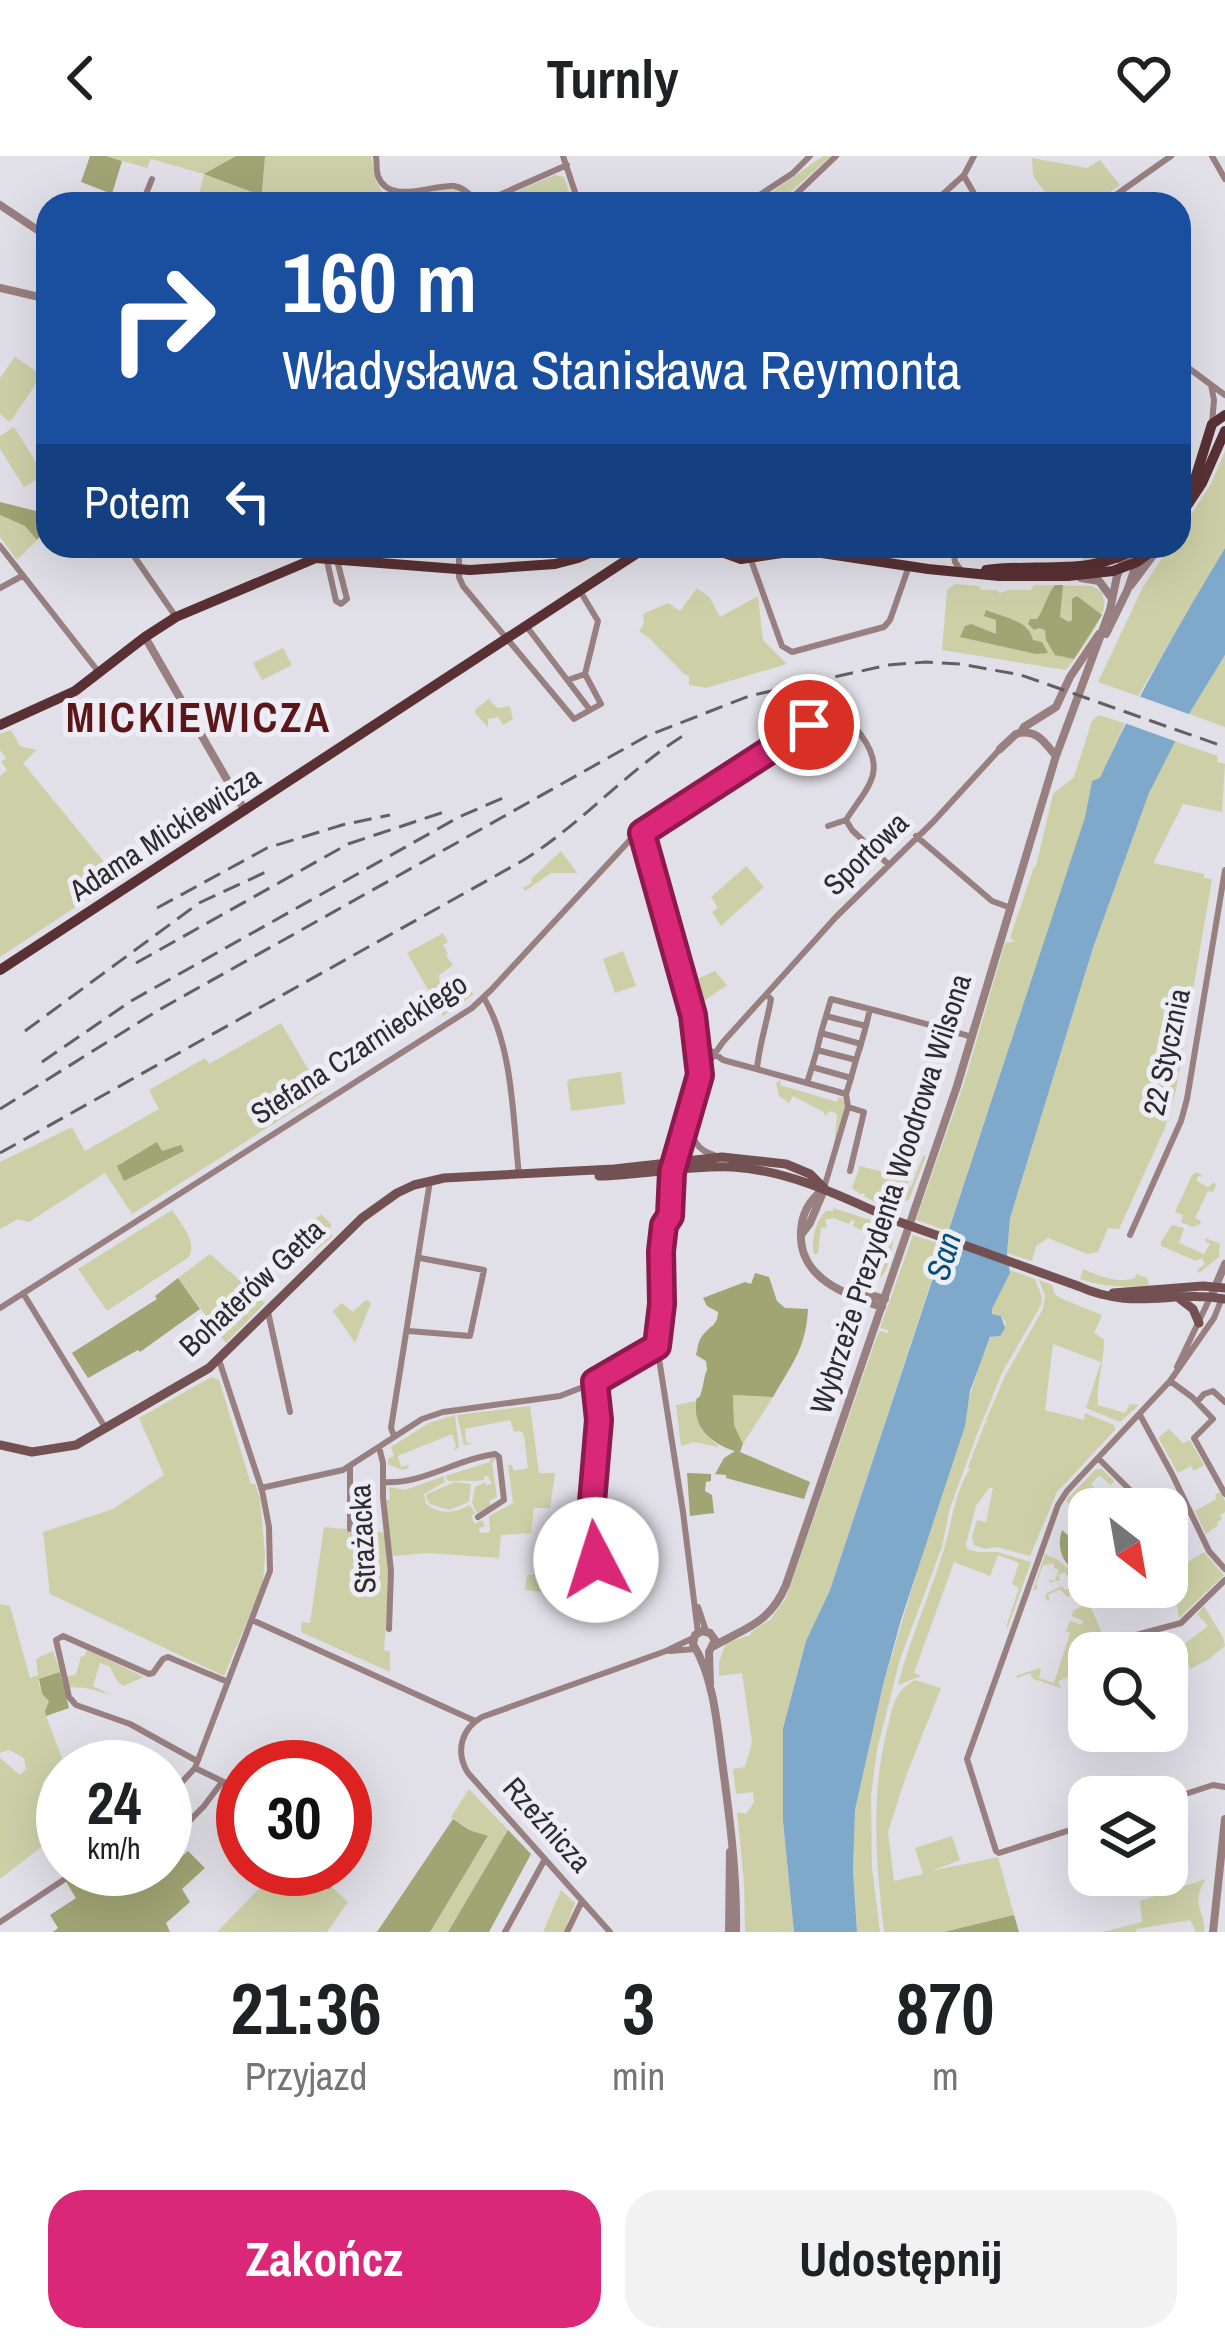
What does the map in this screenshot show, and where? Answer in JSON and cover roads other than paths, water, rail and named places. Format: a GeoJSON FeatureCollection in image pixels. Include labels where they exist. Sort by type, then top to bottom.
{"type":"FeatureCollection","features":[{"type":"Feature","properties":{"kind":"main road"},"geometry":{"type":"LineString","coordinates":[[1191,484],[1212,424],[1225,415]]}},
{"type":"Feature","properties":{"kind":"main road"},"geometry":{"type":"LineString","coordinates":[[1191,500],[1225,431]]}},
{"type":"Feature","properties":{"kind":"main road"},"geometry":{"type":"LineString","coordinates":[[0,725],[62,698],[176,617],[326,558],[458,570],[555,564],[575,558]]}},
{"type":"Feature","properties":{"kind":"main road"},"geometry":{"type":"LineString","coordinates":[[596,580],[600,558]]}},
{"type":"Feature","properties":{"kind":"main road","name":"Adama Mickiewicza"},"geometry":{"type":"LineString","coordinates":[[0,970],[630,558]]}},
{"type":"Feature","properties":{"kind":"main road"},"geometry":{"type":"LineString","coordinates":[[740,558],[761,558]]}},
{"type":"Feature","properties":{"kind":"main road"},"geometry":{"type":"LineString","coordinates":[[856,558],[999,576],[1120,569],[1132,558]]}},
{"type":"Feature","properties":{"kind":"main road"},"geometry":{"type":"LineString","coordinates":[[965,572],[1076,568],[1120,558]]}},
{"type":"Feature","properties":{"kind":"main road","name":"Bohaterów Getta"},"geometry":{"type":"LineString","coordinates":[[540,1174],[646,1174],[722,1157],[786,1165],[810,1174],[824,1188]]}},
{"type":"Feature","properties":{"kind":"main road","name":"Bohaterów Getta"},"geometry":{"type":"LineString","coordinates":[[0,1445],[44,1452],[76,1445],[219,1360],[381,1202],[430,1181],[668,1168],[753,1169],[824,1188],[894,1220],[1078,1286]]}},
{"type":"Feature","properties":{"kind":"main road"},"geometry":{"type":"LineString","coordinates":[[1078,1286],[1123,1294],[1221,1293]]}},
{"type":"Feature","properties":{"kind":"main road"},"geometry":{"type":"LineString","coordinates":[[1078,1286],[1114,1298],[1180,1299],[1221,1293]]}},
{"type":"Feature","properties":{"kind":"main road"},"geometry":{"type":"LineString","coordinates":[[1180,1299],[1193,1309],[1199,1323]]}},
{"type":"Feature","properties":{"kind":"street"},"geometry":{"type":"LineString","coordinates":[[376,156],[380,181],[388,188],[405,192],[451,185],[467,192]]}},
{"type":"Feature","properties":{"kind":"street"},"geometry":{"type":"LineString","coordinates":[[563,156],[575,192]]}},
{"type":"Feature","properties":{"kind":"street"},"geometry":{"type":"LineString","coordinates":[[798,192],[836,156]]}},
{"type":"Feature","properties":{"kind":"street"},"geometry":{"type":"LineString","coordinates":[[945,192],[964,175],[974,156]]}},
{"type":"Feature","properties":{"kind":"street"},"geometry":{"type":"LineString","coordinates":[[1120,192],[1171,156]]}},
{"type":"Feature","properties":{"kind":"street"},"geometry":{"type":"LineString","coordinates":[[1212,156],[1225,179]]}},
{"type":"Feature","properties":{"kind":"street"},"geometry":{"type":"LineString","coordinates":[[767,192],[813,157]]}},
{"type":"Feature","properties":{"kind":"street"},"geometry":{"type":"LineString","coordinates":[[505,192],[567,165]]}},
{"type":"Feature","properties":{"kind":"street"},"geometry":{"type":"LineString","coordinates":[[964,175],[973,192]]}},
{"type":"Feature","properties":{"kind":"street"},"geometry":{"type":"LineString","coordinates":[[147,192],[152,179]]}},
{"type":"Feature","properties":{"kind":"street"},"geometry":{"type":"LineString","coordinates":[[0,205],[36,229]]}},
{"type":"Feature","properties":{"kind":"street"},"geometry":{"type":"LineString","coordinates":[[0,288],[36,296]]}},
{"type":"Feature","properties":{"kind":"street"},"geometry":{"type":"LineString","coordinates":[[1191,370],[1225,395]]}},
{"type":"Feature","properties":{"kind":"street"},"geometry":{"type":"LineString","coordinates":[[1211,386],[1212,424]]}},
{"type":"Feature","properties":{"kind":"street"},"geometry":{"type":"LineString","coordinates":[[0,546],[99,672]]}},
{"type":"Feature","properties":{"kind":"street"},"geometry":{"type":"LineString","coordinates":[[135,558],[176,617]]}},
{"type":"Feature","properties":{"kind":"street"},"geometry":{"type":"LineString","coordinates":[[326,558],[346,599],[341,604],[336,598],[326,558]]}},
{"type":"Feature","properties":{"kind":"street"},"geometry":{"type":"LineString","coordinates":[[458,558],[463,586],[574,718],[601,704],[585,674],[598,621],[580,591]]}},
{"type":"Feature","properties":{"kind":"street"},"geometry":{"type":"LineString","coordinates":[[942,571],[952,558]]}},
{"type":"Feature","properties":{"kind":"street"},"geometry":{"type":"LineString","coordinates":[[954,558],[965,572]]}},
{"type":"Feature","properties":{"kind":"street"},"geometry":{"type":"LineString","coordinates":[[1127,591],[1136,558]]}},
{"type":"Feature","properties":{"kind":"street"},"geometry":{"type":"LineString","coordinates":[[1091,662],[1127,591],[1150,558]]}},
{"type":"Feature","properties":{"kind":"street"},"geometry":{"type":"LineString","coordinates":[[751,560],[782,646],[792,652],[887,625],[909,566]]}},
{"type":"Feature","properties":{"kind":"street"},"geometry":{"type":"LineString","coordinates":[[1105,563],[1125,574],[1127,591]]}},
{"type":"Feature","properties":{"kind":"street"},"geometry":{"type":"LineString","coordinates":[[1021,732],[1039,736],[1056,756],[1120,569]]}},
{"type":"Feature","properties":{"kind":"street"},"geometry":{"type":"LineString","coordinates":[[1068,575],[1100,581],[1112,600]]}},
{"type":"Feature","properties":{"kind":"street"},"geometry":{"type":"LineString","coordinates":[[0,588],[22,576]]}},
{"type":"Feature","properties":{"kind":"street"},"geometry":{"type":"LineString","coordinates":[[527,627],[590,710]]}},
{"type":"Feature","properties":{"kind":"street"},"geometry":{"type":"LineString","coordinates":[[1000,749],[1060,703],[1070,677],[1103,628]]}},
{"type":"Feature","properties":{"kind":"street"},"geometry":{"type":"LineString","coordinates":[[145,637],[244,811]]}},
{"type":"Feature","properties":{"kind":"street"},"geometry":{"type":"LineString","coordinates":[[568,680],[585,674]]}},
{"type":"Feature","properties":{"kind":"street","name":"Stefana Czarnieckiego"},"geometry":{"type":"LineString","coordinates":[[0,1308],[484,998],[630,840],[832,712],[847,716],[875,762],[873,777],[846,820]]}},
{"type":"Feature","properties":{"kind":"street","name":"Sportowa"},"geometry":{"type":"LineString","coordinates":[[700,1075],[714,1053],[836,917],[1000,749]]}},
{"type":"Feature","properties":{"kind":"street","name":"Wybrzeże Prezydenta Woodrowa Wilsona"},"geometry":{"type":"LineString","coordinates":[[704,1642],[767,1617],[782,1594],[958,1086],[1056,756]]}},
{"type":"Feature","properties":{"kind":"street"},"geometry":{"type":"LineString","coordinates":[[828,826],[846,820],[889,866]]}},
{"type":"Feature","properties":{"kind":"street"},"geometry":{"type":"LineString","coordinates":[[642,833],[698,1041],[700,1075],[662,1190],[657,1346],[730,1821],[733,1932]]}},
{"type":"Feature","properties":{"kind":"street"},"geometry":{"type":"LineString","coordinates":[[916,836],[992,901],[1011,908]]}},
{"type":"Feature","properties":{"kind":"street","name":"22 Stycznia"},"geometry":{"type":"LineString","coordinates":[[1130,1235],[1187,1099],[1215,958],[1225,870]]}},
{"type":"Feature","properties":{"kind":"street"},"geometry":{"type":"LineString","coordinates":[[757,1069],[770,1007],[767,995]]}},
{"type":"Feature","properties":{"kind":"street"},"geometry":{"type":"LineString","coordinates":[[484,998],[508,1070],[519,1175]]}},
{"type":"Feature","properties":{"kind":"street"},"geometry":{"type":"LineString","coordinates":[[807,1083],[831,999],[971,1037]]}},
{"type":"Feature","properties":{"kind":"street"},"geometry":{"type":"LineString","coordinates":[[870,1009],[824,1188],[808,1203],[801,1236],[809,1267],[830,1285],[883,1303]]}},
{"type":"Feature","properties":{"kind":"street"},"geometry":{"type":"LineString","coordinates":[[826,1016],[866,1026]]}},
{"type":"Feature","properties":{"kind":"street"},"geometry":{"type":"LineString","coordinates":[[821,1033],[860,1044]]}},
{"type":"Feature","properties":{"kind":"street"},"geometry":{"type":"LineString","coordinates":[[698,1041],[723,1060],[846,1094]]}},
{"type":"Feature","properties":{"kind":"street"},"geometry":{"type":"LineString","coordinates":[[817,1050],[856,1060]]}},
{"type":"Feature","properties":{"kind":"street"},"geometry":{"type":"LineString","coordinates":[[812,1066],[851,1078]]}},
{"type":"Feature","properties":{"kind":"street"},"geometry":{"type":"LineString","coordinates":[[848,1107],[864,1112],[850,1171]]}},
{"type":"Feature","properties":{"kind":"street"},"geometry":{"type":"LineString","coordinates":[[687,1118],[702,1151],[722,1157]]}},
{"type":"Feature","properties":{"kind":"street"},"geometry":{"type":"LineString","coordinates":[[664,1225],[670,1216],[672,1190],[668,1168]]}},
{"type":"Feature","properties":{"kind":"street"},"geometry":{"type":"LineString","coordinates":[[672,1190],[686,1170]]}},
{"type":"Feature","properties":{"kind":"street"},"geometry":{"type":"LineString","coordinates":[[646,1174],[662,1190]]}},
{"type":"Feature","properties":{"kind":"street"},"geometry":{"type":"LineString","coordinates":[[394,1436],[391,1428],[430,1181]]}},
{"type":"Feature","properties":{"kind":"street"},"geometry":{"type":"LineString","coordinates":[[408,1331],[470,1336],[484,1270],[420,1258]]}},
{"type":"Feature","properties":{"kind":"street"},"geometry":{"type":"LineString","coordinates":[[1068,1831],[995,1851],[967,1760],[1058,1505],[1170,1382],[1214,1318],[1225,1264]]}},
{"type":"Feature","properties":{"kind":"street"},"geometry":{"type":"LineString","coordinates":[[869,1299],[891,1281]]}},
{"type":"Feature","properties":{"kind":"street"},"geometry":{"type":"LineString","coordinates":[[23,1293],[106,1429]]}},
{"type":"Feature","properties":{"kind":"street"},"geometry":{"type":"LineString","coordinates":[[1170,1382],[1199,1323],[1221,1293]]}},
{"type":"Feature","properties":{"kind":"street"},"geometry":{"type":"LineString","coordinates":[[869,1299],[877,1323]]}},
{"type":"Feature","properties":{"kind":"street"},"geometry":{"type":"LineString","coordinates":[[268,1312],[290,1412]]}},
{"type":"Feature","properties":{"kind":"street"},"geometry":{"type":"LineString","coordinates":[[261,1488],[350,1467],[422,1419],[443,1412],[560,1396],[657,1346]]}},
{"type":"Feature","properties":{"kind":"street"},"geometry":{"type":"LineString","coordinates":[[192,1770],[268,1581],[272,1559],[261,1488],[219,1360]]}},
{"type":"Feature","properties":{"kind":"street"},"geometry":{"type":"LineString","coordinates":[[590,1526],[595,1532],[592,1562],[586,1558],[599,1420],[595,1382]]}},
{"type":"Feature","properties":{"kind":"street"},"geometry":{"type":"LineString","coordinates":[[1170,1382],[1213,1419],[1194,1438],[1225,1494]]}},
{"type":"Feature","properties":{"kind":"street"},"geometry":{"type":"LineString","coordinates":[[1197,1402],[1213,1391],[1225,1402]]}},
{"type":"Feature","properties":{"kind":"street"},"geometry":{"type":"LineString","coordinates":[[1139,1414],[1209,1551],[1225,1569]]}},
{"type":"Feature","properties":{"kind":"street","name":"Strażacka"},"geometry":{"type":"LineString","coordinates":[[379,1447],[392,1590],[389,1629]]}},
{"type":"Feature","properties":{"kind":"street"},"geometry":{"type":"LineString","coordinates":[[383,1481],[410,1481],[495,1454],[504,1501],[478,1516]]}},
{"type":"Feature","properties":{"kind":"street"},"geometry":{"type":"LineString","coordinates":[[1098,1458],[1128,1488]]}},
{"type":"Feature","properties":{"kind":"street"},"geometry":{"type":"LineString","coordinates":[[350,1467],[350,1529]]}},
{"type":"Feature","properties":{"kind":"street"},"geometry":{"type":"LineString","coordinates":[[1147,1632],[1181,1623],[1225,1580]]}},
{"type":"Feature","properties":{"kind":"street"},"geometry":{"type":"LineString","coordinates":[[253,1620],[475,1721],[704,1642]]}},
{"type":"Feature","properties":{"kind":"street"},"geometry":{"type":"LineString","coordinates":[[216,1778],[130,1724],[76,1706],[69,1697],[55,1642],[60,1636],[148,1674],[168,1657],[228,1682]]}},
{"type":"Feature","properties":{"kind":"street","name":"Rzeźnicza"},"geometry":{"type":"LineString","coordinates":[[475,1721],[462,1743],[462,1762],[468,1773],[609,1931]]}},
{"type":"Feature","properties":{"kind":"street"},"geometry":{"type":"LineString","coordinates":[[1188,1793],[1213,1785],[1225,1787]]}},
{"type":"Feature","properties":{"kind":"street"},"geometry":{"type":"LineString","coordinates":[[192,1818],[216,1790]]}},
{"type":"Feature","properties":{"kind":"street"},"geometry":{"type":"LineString","coordinates":[[1213,1932],[1225,1819]]}},
{"type":"Feature","properties":{"kind":"street"},"geometry":{"type":"LineString","coordinates":[[506,1932],[545,1859]]}},
{"type":"Feature","properties":{"kind":"street"},"geometry":{"type":"LineString","coordinates":[[0,1922],[39,1896]]}},
{"type":"Feature","properties":{"kind":"street"},"geometry":{"type":"LineString","coordinates":[[567,1932],[582,1901]]}},
{"type":"Feature","properties":{"kind":"water","name":"San"},"geometry":{"type":"Polygon","coordinates":[[[1225,548],[1225,655],[1149,793],[1093,948],[1010,1218],[1010,1273],[992,1309],[1005,1328],[1000,1336],[990,1337],[970,1391],[965,1426],[883,1685],[855,1810],[857,1932],[794,1932],[783,1821],[783,1728],[806,1641],[830,1590],[1085,817],[1092,781],[1100,778],[1225,548]]]}},
{"type":"Feature","properties":{"kind":"railway"},"geometry":{"type":"LineString","coordinates":[[0,1109],[157,1011],[647,736],[749,696],[888,665],[960,664],[1021,675],[1225,747]]}},
{"type":"Feature","properties":{"kind":"railway"},"geometry":{"type":"LineString","coordinates":[[0,1153],[522,861],[689,732]]}},
{"type":"Feature","properties":{"kind":"railway"},"geometry":{"type":"LineString","coordinates":[[42,1062],[131,1001],[459,817],[505,797]]}},
{"type":"Feature","properties":{"kind":"railway"},"geometry":{"type":"LineString","coordinates":[[136,963],[348,844],[450,810]]}},
{"type":"Feature","properties":{"kind":"railway"},"geometry":{"type":"LineString","coordinates":[[157,908],[267,848],[390,815]]}},
{"type":"Feature","properties":{"kind":"railway"},"geometry":{"type":"LineString","coordinates":[[25,1031],[199,903],[268,871]]}},
{"type":"Feature","properties":{"kind":"district","name":"MICKIEWICZA"},"geometry":{"type":"Point","coordinates":[199,717]}}]}
